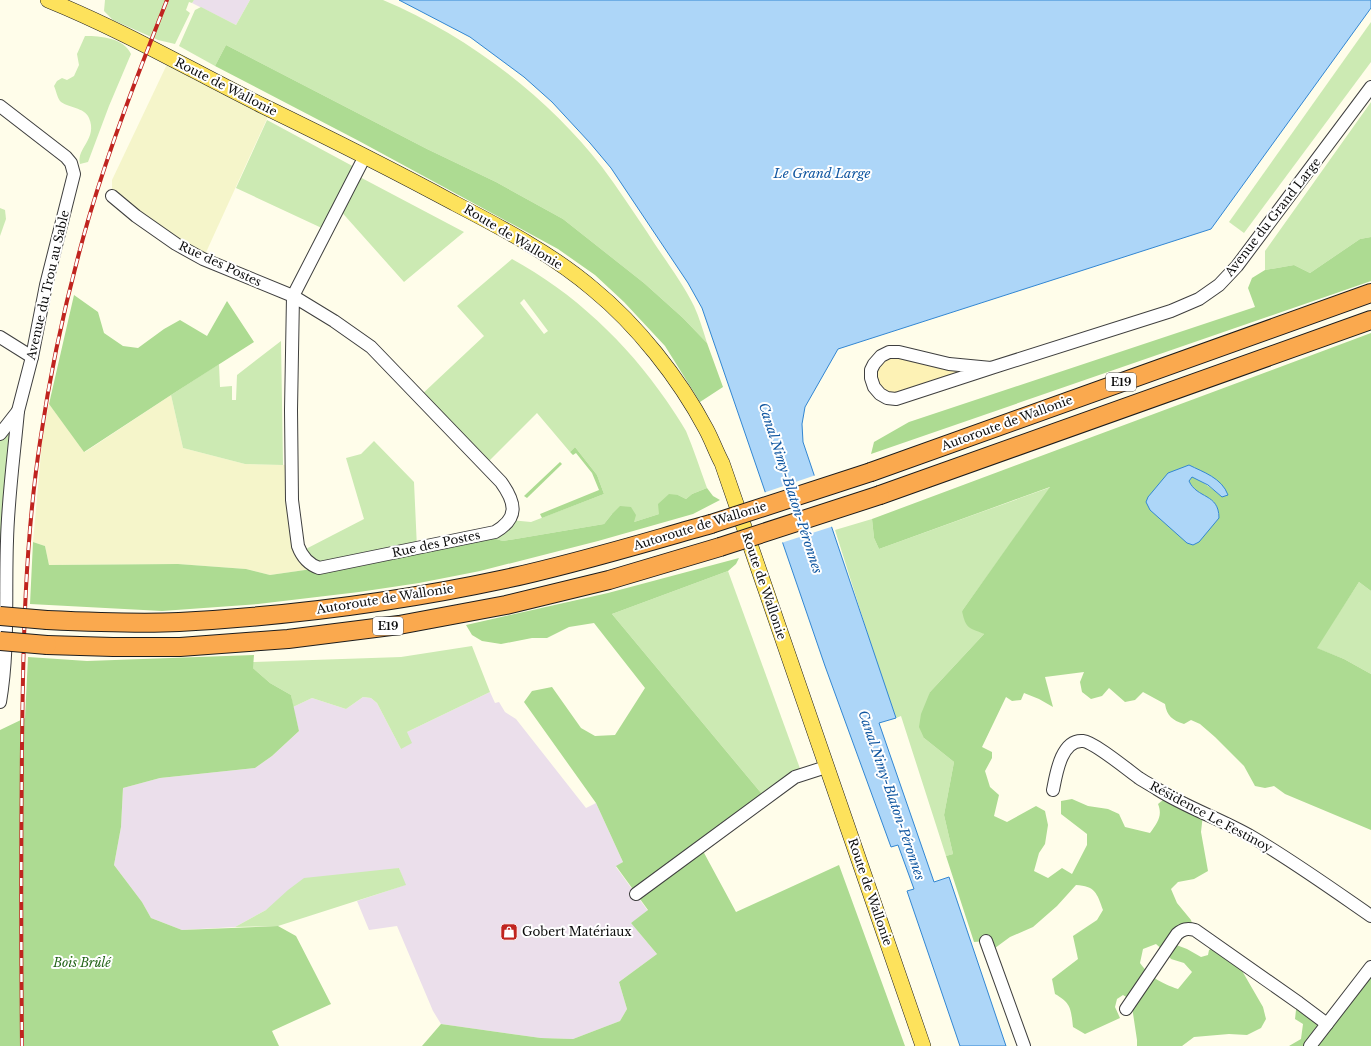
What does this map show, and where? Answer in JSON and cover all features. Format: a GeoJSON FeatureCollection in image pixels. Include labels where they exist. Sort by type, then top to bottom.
{"type":"FeatureCollection","features":[{"type":"Feature","properties":{"kind":"highway","name":"Autoroute de Wallonie"},"geometry":{"type":"LineString","coordinates":[[0,616],[47,620],[178,622],[287,614],[397,599],[505,579],[601,556],[711,524],[871,472],[1371,293]]}},
{"type":"Feature","properties":{"kind":"highway","name":"Autoroute de Wallonie"},"geometry":{"type":"LineString","coordinates":[[0,641],[47,645],[113,647],[180,646],[288,639],[399,624],[506,605],[601,582],[720,547],[880,495],[1371,320]]}},
{"type":"Feature","properties":{"kind":"main road","name":"Route de Wallonie"},"geometry":{"type":"LineString","coordinates":[[48,0],[133,39],[261,105],[365,156],[525,242],[593,288],[620,314],[666,365],[706,429],[722,463],[923,1046]]}},
{"type":"Feature","properties":{"kind":"street","name":"Avenue du Grand Large"},"geometry":{"type":"LineString","coordinates":[[990,368],[948,364],[899,352],[890,352],[881,356],[874,364],[871,370],[871,378],[874,387],[880,394],[887,398],[896,399],[1171,310],[1199,299],[1219,285],[1237,266],[1371,87]]}},
{"type":"Feature","properties":{"kind":"street","name":"Avenue du Trou au Sable"},"geometry":{"type":"LineString","coordinates":[[0,106],[66,157],[71,163],[74,174],[46,285],[32,357],[18,411],[0,434]]}},
{"type":"Feature","properties":{"kind":"street","name":"Rue des Postes"},"geometry":{"type":"LineString","coordinates":[[112,196],[136,216],[176,244],[203,259],[293,296],[334,320],[371,347],[501,482],[507,490],[511,500],[514,511],[510,520],[505,527],[496,532],[320,568],[312,566],[300,552],[292,500],[291,410],[293,296],[365,156]]}},
{"type":"Feature","properties":{"kind":"street"},"geometry":{"type":"LineString","coordinates":[[0,337],[32,357]]}},
{"type":"Feature","properties":{"kind":"street"},"geometry":{"type":"LineString","coordinates":[[0,702],[4,676],[7,534],[18,411]]}},
{"type":"Feature","properties":{"kind":"street","name":"Résidence Le Festinoy"},"geometry":{"type":"LineString","coordinates":[[1053,790],[1057,768],[1064,753],[1073,742],[1084,740],[1098,748],[1158,790],[1186,806],[1250,836],[1292,861],[1371,916]]}},
{"type":"Feature","properties":{"kind":"street"},"geometry":{"type":"LineString","coordinates":[[636,894],[796,777],[826,767]]}},
{"type":"Feature","properties":{"kind":"street"},"geometry":{"type":"LineString","coordinates":[[1126,1009],[1177,934],[1183,929],[1188,928],[1194,930],[1327,1024]]}},
{"type":"Feature","properties":{"kind":"street"},"geometry":{"type":"LineString","coordinates":[[986,941],[1024,1046]]}},
{"type":"Feature","properties":{"kind":"street"},"geometry":{"type":"LineString","coordinates":[[1310,1046],[1371,967]]}},
{"type":"Feature","properties":{"kind":"shaded area"},"geometry":{"type":"Polygon","coordinates":[[[194,0],[250,0],[236,25],[192,3],[194,0]]]}},
{"type":"Feature","properties":{"kind":"shaded area"},"geometry":{"type":"Polygon","coordinates":[[[490,692],[495,703],[499,702],[505,712],[516,719],[586,808],[596,803],[623,862],[616,867],[648,911],[631,923],[657,954],[619,982],[627,1009],[620,1021],[573,1039],[541,1038],[441,1024],[433,1011],[397,926],[369,930],[357,901],[405,885],[399,868],[266,910],[235,927],[182,930],[151,918],[142,902],[114,865],[121,827],[123,788],[160,778],[255,768],[272,756],[299,731],[293,707],[312,698],[346,709],[363,697],[371,698],[377,703],[401,749],[407,732],[490,692]]]}},
{"type":"Feature","properties":{"kind":"green space"},"geometry":{"type":"Polygon","coordinates":[[[105,0],[194,0],[192,3],[189,2],[186,10],[190,13],[175,44],[158,40],[113,20],[104,11],[105,0]]]}},
{"type":"Feature","properties":{"kind":"green space"},"geometry":{"type":"Polygon","coordinates":[[[250,0],[383,0],[414,14],[444,31],[474,49],[503,70],[556,115],[602,167],[689,296],[696,310],[707,343],[683,318],[644,283],[563,219],[496,182],[427,149],[226,45],[215,66],[179,46],[195,10],[201,7],[236,25],[250,0]]]}},
{"type":"Feature","properties":{"kind":"green space"},"geometry":{"type":"Polygon","coordinates":[[[1371,22],[1371,62],[1244,233],[1229,222],[1371,22]]]}},
{"type":"Feature","properties":{"kind":"green space"},"geometry":{"type":"Polygon","coordinates":[[[85,36],[105,37],[118,41],[128,49],[131,54],[109,106],[88,162],[80,164],[81,153],[91,132],[89,118],[84,112],[60,101],[54,86],[57,81],[62,78],[67,80],[74,76],[79,65],[77,54],[85,36]]]}},
{"type":"Feature","properties":{"kind":"green space"},"geometry":{"type":"Polygon","coordinates":[[[226,45],[427,149],[496,182],[563,219],[644,283],[683,318],[707,343],[723,387],[700,402],[665,346],[624,302],[595,275],[558,249],[359,141],[215,66],[226,45]]]}},
{"type":"Feature","properties":{"kind":"green space"},"geometry":{"type":"Polygon","coordinates":[[[170,58],[271,110],[203,259],[112,196],[112,180],[170,58]]]}},
{"type":"Feature","properties":{"kind":"green space"},"geometry":{"type":"Polygon","coordinates":[[[1371,102],[1371,237],[1360,239],[1310,273],[1294,265],[1265,270],[1265,251],[1371,102]]]}},
{"type":"Feature","properties":{"kind":"green space"},"geometry":{"type":"Polygon","coordinates":[[[267,120],[358,169],[356,175],[464,232],[404,282],[338,208],[326,230],[236,188],[267,120]]]}},
{"type":"Feature","properties":{"kind":"green space"},"geometry":{"type":"Polygon","coordinates":[[[0,208],[5,210],[6,219],[0,236],[0,208]]]}},
{"type":"Feature","properties":{"kind":"green space"},"geometry":{"type":"Polygon","coordinates":[[[1371,237],[1371,281],[871,454],[874,442],[909,422],[1255,307],[1248,288],[1252,278],[1265,270],[1294,265],[1310,273],[1360,239],[1371,237]]]}},
{"type":"Feature","properties":{"kind":"green space"},"geometry":{"type":"Polygon","coordinates":[[[512,259],[535,272],[556,287],[597,320],[651,379],[686,431],[707,488],[692,494],[686,499],[678,495],[659,514],[634,522],[612,514],[604,524],[503,541],[482,535],[510,520],[531,522],[604,494],[597,475],[575,447],[570,452],[537,413],[485,465],[419,397],[484,336],[457,306],[512,259]],[[524,299],[520,303],[544,334],[548,331],[524,299]]]}},
{"type":"Feature","properties":{"kind":"green space"},"geometry":{"type":"Polygon","coordinates":[[[74,295],[98,312],[104,333],[123,346],[138,348],[164,329],[180,320],[207,336],[227,301],[254,342],[84,452],[49,404],[74,295]]]}},
{"type":"Feature","properties":{"kind":"green space"},"geometry":{"type":"Polygon","coordinates":[[[1371,333],[1371,591],[1359,582],[1317,648],[1344,659],[1371,674],[1371,830],[1285,794],[1274,786],[1265,788],[1255,786],[1244,766],[1200,724],[1191,720],[1184,724],[1176,721],[1167,712],[1165,704],[1143,692],[1135,700],[1125,702],[1109,688],[1102,696],[1091,699],[1082,692],[1080,682],[1084,672],[1045,677],[1053,707],[1024,693],[1021,700],[1012,701],[1006,697],[982,747],[992,752],[992,758],[985,771],[990,787],[999,795],[994,816],[1007,822],[1036,806],[1045,811],[1048,825],[1045,844],[1039,853],[1034,871],[1048,878],[1062,868],[1072,874],[1087,845],[1087,834],[1061,814],[1061,801],[1072,799],[1088,806],[1108,809],[1119,814],[1125,827],[1150,833],[1160,816],[1158,804],[1168,796],[1203,814],[1201,832],[1208,871],[1194,879],[1178,882],[1171,889],[1177,903],[1191,920],[1194,930],[1171,943],[1187,949],[1201,957],[1208,955],[1209,950],[1216,945],[1241,969],[1263,1007],[1266,1019],[1261,1028],[1247,1035],[1229,1034],[1194,1037],[1182,1046],[1137,1046],[1131,1000],[1123,995],[1117,999],[1115,1007],[1120,1018],[1085,1034],[1073,1027],[1069,1007],[1064,1000],[1055,994],[1052,979],[1078,959],[1073,936],[1097,920],[1103,910],[1097,895],[1087,887],[1076,885],[1057,906],[1033,927],[1010,937],[995,948],[986,941],[974,942],[946,856],[953,854],[944,815],[954,762],[924,738],[919,727],[921,714],[930,692],[984,634],[967,625],[962,611],[1050,487],[879,549],[874,538],[872,519],[1371,333]],[[1189,465],[1148,497],[1219,518],[1218,510],[1212,500],[1197,491],[1189,481],[1192,476],[1207,485],[1222,497],[1189,465]],[[1156,944],[1143,949],[1140,963],[1148,973],[1166,985],[1178,989],[1192,972],[1184,963],[1171,959],[1156,944]]]}},
{"type":"Feature","properties":{"kind":"green space"},"geometry":{"type":"Polygon","coordinates":[[[281,341],[283,465],[245,464],[183,448],[171,395],[219,364],[220,387],[232,386],[232,400],[236,400],[237,375],[281,341]]]}},
{"type":"Feature","properties":{"kind":"green space"},"geometry":{"type":"Polygon","coordinates":[[[171,395],[183,448],[245,464],[292,465],[298,546],[319,568],[270,575],[246,569],[178,564],[49,565],[45,546],[33,542],[42,442],[49,404],[85,452],[171,395]]]}},
{"type":"Feature","properties":{"kind":"green space"},"geometry":{"type":"Polygon","coordinates":[[[18,411],[7,540],[0,599],[0,434],[18,411]]]}},
{"type":"Feature","properties":{"kind":"green space"},"geometry":{"type":"Polygon","coordinates":[[[374,441],[414,482],[417,548],[319,568],[300,552],[364,519],[346,458],[361,454],[374,441]]]}},
{"type":"Feature","properties":{"kind":"green space"},"geometry":{"type":"Polygon","coordinates":[[[575,447],[597,475],[604,494],[542,518],[540,514],[599,490],[592,473],[576,453],[573,455],[570,452],[575,447]]]}},
{"type":"Feature","properties":{"kind":"green space"},"geometry":{"type":"Polygon","coordinates":[[[560,462],[562,464],[527,498],[524,496],[560,462]]]}},
{"type":"Feature","properties":{"kind":"green space"},"geometry":{"type":"Polygon","coordinates":[[[1051,487],[962,611],[984,634],[930,692],[924,738],[954,762],[944,815],[953,854],[946,856],[901,716],[896,718],[886,692],[835,530],[872,519],[874,538],[879,549],[1051,487]]]}},
{"type":"Feature","properties":{"kind":"green space"},"geometry":{"type":"Polygon","coordinates":[[[707,488],[713,496],[720,500],[693,514],[598,541],[480,571],[419,583],[258,604],[162,611],[30,604],[33,542],[45,546],[49,565],[178,564],[246,569],[270,575],[319,568],[482,535],[503,541],[604,524],[620,506],[631,507],[636,515],[634,522],[659,514],[658,504],[669,494],[678,495],[686,499],[692,494],[707,488]]]}},
{"type":"Feature","properties":{"kind":"green space"},"geometry":{"type":"Polygon","coordinates":[[[739,558],[736,564],[728,571],[612,614],[766,799],[703,851],[736,912],[839,865],[905,1046],[422,1046],[441,1024],[541,1038],[573,1039],[620,1021],[627,1009],[619,982],[657,954],[631,923],[648,910],[616,866],[623,862],[596,803],[524,702],[532,691],[552,687],[581,728],[595,736],[615,735],[645,688],[594,623],[569,627],[547,638],[532,638],[501,644],[482,641],[472,635],[466,625],[608,593],[739,558]]]}},
{"type":"Feature","properties":{"kind":"green space"},"geometry":{"type":"Polygon","coordinates":[[[728,571],[802,774],[766,799],[612,614],[728,571]]]}},
{"type":"Feature","properties":{"kind":"green space"},"geometry":{"type":"Polygon","coordinates":[[[1359,582],[1371,591],[1371,674],[1344,659],[1316,648],[1359,582]]]}},
{"type":"Feature","properties":{"kind":"green space"},"geometry":{"type":"Polygon","coordinates":[[[472,646],[490,692],[407,732],[412,743],[401,749],[377,703],[371,698],[363,697],[346,709],[312,698],[293,707],[291,695],[270,683],[253,668],[253,662],[401,657],[472,646]]]}},
{"type":"Feature","properties":{"kind":"green space","name":"Bois Brûlé"},"geometry":{"type":"Polygon","coordinates":[[[254,655],[253,668],[270,683],[291,695],[299,731],[272,756],[255,768],[160,778],[123,788],[121,827],[114,865],[142,902],[151,918],[182,930],[278,926],[296,936],[331,1004],[272,1031],[279,1046],[0,1046],[0,730],[25,718],[28,657],[87,661],[254,655]]]}},
{"type":"Feature","properties":{"kind":"green space"},"geometry":{"type":"Polygon","coordinates":[[[399,868],[406,885],[278,926],[235,927],[266,910],[304,878],[399,868]]]}},
{"type":"Feature","properties":{"kind":"green space"},"geometry":{"type":"Polygon","coordinates":[[[1371,967],[1371,1046],[1289,1046],[1301,1039],[1303,1024],[1295,1019],[1297,1001],[1327,1024],[1371,967]]]}},
{"type":"Feature","properties":{"kind":"sand"},"geometry":{"type":"Polygon","coordinates":[[[881,356],[991,368],[907,396],[880,394],[871,370],[881,356]]]}},
{"type":"Feature","properties":{"kind":"water","name":"Le Grand Large"},"geometry":{"type":"Polygon","coordinates":[[[399,0],[1371,0],[1371,8],[1211,229],[838,349],[805,407],[802,424],[803,442],[896,718],[879,723],[934,882],[949,877],[1006,1046],[960,1046],[907,891],[914,889],[898,845],[891,847],[825,666],[702,308],[688,283],[611,168],[552,102],[524,77],[470,37],[399,0]]]}},
{"type":"Feature","properties":{"kind":"water"},"geometry":{"type":"Polygon","coordinates":[[[1189,465],[1217,480],[1228,495],[1222,497],[1208,485],[1192,477],[1189,481],[1197,491],[1212,500],[1218,510],[1219,518],[1199,542],[1193,545],[1187,543],[1150,510],[1146,502],[1148,497],[1168,473],[1189,465]]]}},
{"type":"Feature","properties":{"kind":"pier"},"geometry":{"type":"Polygon","coordinates":[[[816,475],[834,526],[781,543],[763,493],[816,475]]]}},
{"type":"Feature","properties":{"kind":"railway"},"geometry":{"type":"LineString","coordinates":[[22,1046],[21,821],[24,631],[31,517],[40,442],[49,385],[61,328],[89,217],[116,135],[167,0]]}},
{"type":"Feature","properties":{"kind":"place","name":"Gobert Matériaux"},"geometry":{"type":"Point","coordinates":[509,932]}},
{"type":"Feature","properties":{"kind":"water label","name":"Canal Nimy-Blaton-Péronnes"},"geometry":{"type":"Point","coordinates":[791,488]}},
{"type":"Feature","properties":{"kind":"water label","name":"Canal Nimy-Blaton-Péronnes"},"geometry":{"type":"Point","coordinates":[892,795]}}]}
